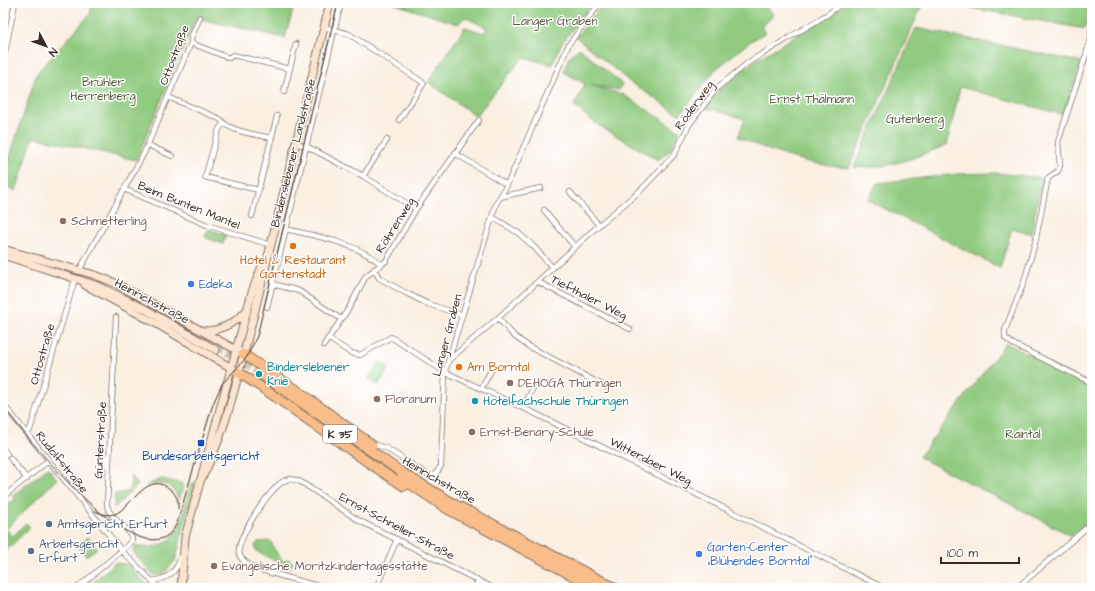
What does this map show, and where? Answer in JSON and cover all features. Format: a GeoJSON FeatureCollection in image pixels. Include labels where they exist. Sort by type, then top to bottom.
{"type":"FeatureCollection","features":[{"type":"Feature","properties":{"kind":"highway","name":"K 35"},"geometry":{"type":"LineString","coordinates":[[235,370],[261,386],[372,466],[412,492],[422,488],[367,442],[294,388],[240,352]]}},
{"type":"Feature","properties":{"kind":"highway","name":"Heinrichstraße"},"geometry":{"type":"LineString","coordinates":[[261,376],[422,488],[486,530],[596,588]]}},
{"type":"Feature","properties":{"kind":"highway","name":"Heinrichstraße"},"geometry":{"type":"LineString","coordinates":[[422,488],[615,588]]}},
{"type":"Feature","properties":{"kind":"main road","name":"Binderslebener Landstraße"},"geometry":{"type":"LineString","coordinates":[[181,588],[182,554],[199,483],[210,464],[218,444],[235,370],[271,246],[330,3]]}},
{"type":"Feature","properties":{"kind":"main road","name":"Binderslebener Landstraße"},"geometry":{"type":"LineString","coordinates":[[240,352],[247,309],[255,284],[271,246]]}},
{"type":"Feature","properties":{"kind":"main road","name":"Heinrichstraße"},"geometry":{"type":"LineString","coordinates":[[3,249],[79,271],[95,274],[165,309],[240,352]]}},
{"type":"Feature","properties":{"kind":"main road","name":"Heinrichstraße"},"geometry":{"type":"LineString","coordinates":[[3,255],[98,286],[217,348],[151,308],[79,271]]}},
{"type":"Feature","properties":{"kind":"main road","name":"Heinrichstraße"},"geometry":{"type":"LineString","coordinates":[[75,279],[157,324],[235,370]]}},
{"type":"Feature","properties":{"kind":"main road"},"geometry":{"type":"LineString","coordinates":[[203,331],[216,330],[226,326],[247,309]]}},
{"type":"Feature","properties":{"kind":"street"},"geometry":{"type":"LineString","coordinates":[[3,10],[5,3]]}},
{"type":"Feature","properties":{"kind":"street"},"geometry":{"type":"LineString","coordinates":[[3,62],[15,3]]}},
{"type":"Feature","properties":{"kind":"street","name":"Binderslebener Landstraße"},"geometry":{"type":"LineString","coordinates":[[267,307],[341,3]]}},
{"type":"Feature","properties":{"kind":"street","name":"Langer Graben"},"geometry":{"type":"LineString","coordinates":[[367,442],[386,448],[428,475],[435,475],[439,471],[441,460],[445,372],[492,217],[569,44],[600,3]]}},
{"type":"Feature","properties":{"kind":"street","name":"Röderweg"},"geometry":{"type":"LineString","coordinates":[[450,359],[498,318],[599,225],[641,190],[674,154],[689,124],[717,88],[749,62],[828,14],[842,3]]}},
{"type":"Feature","properties":{"kind":"street"},"geometry":{"type":"LineString","coordinates":[[1092,15],[1091,39],[1058,142],[1060,166],[1058,171],[1048,178],[1035,243],[1024,282],[1005,330],[1005,338],[1013,344],[1092,383]]}},
{"type":"Feature","properties":{"kind":"street","name":"Ottostraße"},"geometry":{"type":"LineString","coordinates":[[79,271],[148,145],[191,44],[191,38],[200,17]]}},
{"type":"Feature","properties":{"kind":"street"},"geometry":{"type":"LineString","coordinates":[[324,27],[349,34],[424,83],[399,120]]}},
{"type":"Feature","properties":{"kind":"street"},"geometry":{"type":"LineString","coordinates":[[191,44],[229,58],[233,55],[290,69]]}},
{"type":"Feature","properties":{"kind":"street"},"geometry":{"type":"LineString","coordinates":[[284,92],[296,44]]}},
{"type":"Feature","properties":{"kind":"street"},"geometry":{"type":"LineString","coordinates":[[168,97],[220,119],[223,124],[271,138]]}},
{"type":"Feature","properties":{"kind":"street"},"geometry":{"type":"LineString","coordinates":[[252,216],[277,116]]}},
{"type":"Feature","properties":{"kind":"street","name":"Röhrenweg"},"geometry":{"type":"LineString","coordinates":[[324,345],[366,276],[386,261],[416,209],[479,120]]}},
{"type":"Feature","properties":{"kind":"street"},"geometry":{"type":"LineString","coordinates":[[223,124],[219,129],[205,177],[258,190]]}},
{"type":"Feature","properties":{"kind":"street"},"geometry":{"type":"LineString","coordinates":[[363,176],[387,140]]}},
{"type":"Feature","properties":{"kind":"street"},"geometry":{"type":"LineString","coordinates":[[295,143],[306,146],[363,176],[416,209]]}},
{"type":"Feature","properties":{"kind":"street"},"geometry":{"type":"LineString","coordinates":[[148,145],[172,156]]}},
{"type":"Feature","properties":{"kind":"street"},"geometry":{"type":"LineString","coordinates":[[455,153],[507,185]]}},
{"type":"Feature","properties":{"kind":"street"},"geometry":{"type":"LineString","coordinates":[[500,197],[541,188]]}},
{"type":"Feature","properties":{"kind":"street","name":"Beim Bunten Mantel"},"geometry":{"type":"LineString","coordinates":[[124,189],[181,215],[231,234],[271,246]]}},
{"type":"Feature","properties":{"kind":"street"},"geometry":{"type":"LineString","coordinates":[[570,192],[599,225]]}},
{"type":"Feature","properties":{"kind":"street"},"geometry":{"type":"LineString","coordinates":[[544,210],[575,247]]}},
{"type":"Feature","properties":{"kind":"street"},"geometry":{"type":"LineString","coordinates":[[492,217],[517,232],[533,246],[552,268]]}},
{"type":"Feature","properties":{"kind":"street"},"geometry":{"type":"LineString","coordinates":[[286,229],[345,244],[381,264]]}},
{"type":"Feature","properties":{"kind":"street"},"geometry":{"type":"LineString","coordinates":[[374,270],[379,278],[406,293],[428,304],[462,315]]}},
{"type":"Feature","properties":{"kind":"street","name":"Ottostraße"},"geometry":{"type":"LineString","coordinates":[[27,434],[30,430],[75,279]]}},
{"type":"Feature","properties":{"kind":"street","name":"Tiefthaler Weg"},"geometry":{"type":"LineString","coordinates":[[538,282],[630,329]]}},
{"type":"Feature","properties":{"kind":"street"},"geometry":{"type":"LineString","coordinates":[[273,284],[299,291],[341,319]]}},
{"type":"Feature","properties":{"kind":"street","name":"Günterstraße"},"geometry":{"type":"LineString","coordinates":[[116,317],[107,505],[109,513],[132,537],[130,543],[122,551]]}},
{"type":"Feature","properties":{"kind":"street"},"geometry":{"type":"LineString","coordinates":[[498,318],[514,336],[528,346],[606,388]]}},
{"type":"Feature","properties":{"kind":"street","name":"Witterdaer Weg"},"geometry":{"type":"LineString","coordinates":[[328,338],[351,353],[360,355],[390,337],[445,372],[523,408],[884,588]]}},
{"type":"Feature","properties":{"kind":"street"},"geometry":{"type":"LineString","coordinates":[[481,389],[492,367]]}},
{"type":"Feature","properties":{"kind":"street"},"geometry":{"type":"LineString","coordinates":[[523,408],[533,388]]}},
{"type":"Feature","properties":{"kind":"street","name":"Rudolfstraße"},"geometry":{"type":"LineString","coordinates":[[3,404],[122,551],[160,588]]}},
{"type":"Feature","properties":{"kind":"street"},"geometry":{"type":"LineString","coordinates":[[3,449],[27,479]]}},
{"type":"Feature","properties":{"kind":"street"},"geometry":{"type":"LineString","coordinates":[[3,497],[48,461]]}},
{"type":"Feature","properties":{"kind":"street","name":"Ernst-Schneller-Straße"},"geometry":{"type":"LineString","coordinates":[[324,588],[254,568],[245,562],[239,555],[238,546],[250,523],[269,496],[285,480],[293,479],[301,482],[358,520],[494,588]]}},
{"type":"Feature","properties":{"kind":"street"},"geometry":{"type":"LineString","coordinates":[[1017,588],[1092,523]]}},
{"type":"Feature","properties":{"kind":"street"},"geometry":{"type":"LineString","coordinates":[[376,588],[397,539]]}},
{"type":"Feature","properties":{"kind":"street"},"geometry":{"type":"LineString","coordinates":[[77,588],[122,551]]}},
{"type":"Feature","properties":{"kind":"street"},"geometry":{"type":"LineString","coordinates":[[152,581],[166,578],[172,573],[179,565],[182,554]]}},
{"type":"Feature","properties":{"kind":"street"},"geometry":{"type":"LineString","coordinates":[[475,588],[478,580]]}},
{"type":"Feature","properties":{"kind":"green space","name":"Brühler Herrenberg"},"geometry":{"type":"Polygon","coordinates":[[[92,3],[295,3],[285,38],[196,18],[136,160],[33,137],[16,191],[3,186],[3,178],[37,73],[90,14],[92,3]]]}},
{"type":"Feature","properties":{"kind":"green space"},"geometry":{"type":"Polygon","coordinates":[[[392,3],[593,3],[561,44],[552,65],[523,57],[476,116],[428,82],[465,27],[484,33],[487,28],[465,17],[458,24],[392,3]]]}},
{"type":"Feature","properties":{"kind":"green space"},"geometry":{"type":"Polygon","coordinates":[[[604,3],[762,3],[774,14],[761,28],[766,32],[748,43],[715,70],[680,115],[630,82],[576,37],[604,3]]]}},
{"type":"Feature","properties":{"kind":"green space","name":"Ernst Thälmann"},"geometry":{"type":"Polygon","coordinates":[[[845,3],[923,3],[849,168],[819,164],[792,158],[738,137],[745,119],[707,108],[719,90],[753,62],[842,7],[845,3]]]}},
{"type":"Feature","properties":{"kind":"green space"},"geometry":{"type":"Polygon","coordinates":[[[943,3],[1088,3],[1085,29],[943,3]]]}},
{"type":"Feature","properties":{"kind":"green space","name":"Gutenberg"},"geometry":{"type":"Polygon","coordinates":[[[916,28],[1081,62],[1064,115],[960,87],[947,145],[890,165],[878,167],[854,167],[916,28]]]}},
{"type":"Feature","properties":{"kind":"green space"},"geometry":{"type":"Polygon","coordinates":[[[579,48],[622,84],[619,90],[590,85],[624,95],[680,131],[669,151],[658,160],[598,125],[574,106],[585,84],[564,72],[569,57],[579,48]]]}},
{"type":"Feature","properties":{"kind":"green space"},"geometry":{"type":"Polygon","coordinates":[[[997,173],[1042,178],[1031,234],[1012,228],[1000,268],[868,200],[877,183],[958,174],[997,173]]]}},
{"type":"Feature","properties":{"kind":"green space"},"geometry":{"type":"Polygon","coordinates":[[[209,229],[226,235],[223,244],[206,238],[205,235],[209,229]]]}},
{"type":"Feature","properties":{"kind":"green space","name":"Raintal"},"geometry":{"type":"Polygon","coordinates":[[[1006,343],[1092,385],[1092,519],[1072,536],[919,457],[1006,343]]]}},
{"type":"Feature","properties":{"kind":"green space"},"geometry":{"type":"Polygon","coordinates":[[[379,362],[389,368],[378,385],[368,378],[379,362]]]}},
{"type":"Feature","properties":{"kind":"green space"},"geometry":{"type":"Polygon","coordinates":[[[48,468],[57,479],[6,529],[13,536],[26,523],[30,527],[3,554],[3,505],[16,500],[12,496],[48,468]]]}},
{"type":"Feature","properties":{"kind":"green space"},"geometry":{"type":"Polygon","coordinates":[[[131,475],[138,485],[114,508],[115,494],[127,492],[130,489],[131,475]]]}},
{"type":"Feature","properties":{"kind":"green space"},"geometry":{"type":"Polygon","coordinates":[[[162,479],[184,484],[179,500],[176,493],[165,484],[146,485],[162,479]]]}},
{"type":"Feature","properties":{"kind":"green space"},"geometry":{"type":"Polygon","coordinates":[[[191,483],[195,484],[175,561],[163,574],[154,576],[133,552],[134,546],[150,547],[161,545],[170,539],[177,530],[181,520],[191,483]]]}},
{"type":"Feature","properties":{"kind":"green space"},"geometry":{"type":"Polygon","coordinates":[[[88,537],[97,548],[86,556],[77,545],[88,537]]]}},
{"type":"Feature","properties":{"kind":"green space"},"geometry":{"type":"Polygon","coordinates":[[[271,541],[273,547],[283,562],[288,559],[293,563],[289,568],[256,551],[255,545],[258,542],[271,541]]]}},
{"type":"Feature","properties":{"kind":"green space"},"geometry":{"type":"Polygon","coordinates":[[[115,563],[126,564],[151,588],[86,588],[115,563]]]}},
{"type":"Feature","properties":{"kind":"tunnel"},"geometry":{"type":"LineString","coordinates":[[218,347],[262,375]]}},
{"type":"Feature","properties":{"kind":"tram line"},"geometry":{"type":"LineString","coordinates":[[3,406],[59,473],[86,500],[114,523],[140,537],[161,539],[177,523],[213,404],[222,384],[247,357],[257,336],[338,3]]}},
{"type":"Feature","properties":{"kind":"tram line"},"geometry":{"type":"LineString","coordinates":[[95,511],[110,515],[115,514],[122,510],[141,491],[148,486],[155,484],[163,485],[173,492],[178,501],[178,509]]}},
{"type":"Feature","properties":{"kind":"place","name":"Schmetterling"},"geometry":{"type":"Point","coordinates":[63,221]}},
{"type":"Feature","properties":{"kind":"place","name":"Hotel & Restaurant Gartenstadt"},"geometry":{"type":"Point","coordinates":[293,246]}},
{"type":"Feature","properties":{"kind":"place","name":"Edeka"},"geometry":{"type":"Point","coordinates":[191,284]}},
{"type":"Feature","properties":{"kind":"place","name":"Am Borntal"},"geometry":{"type":"Point","coordinates":[459,367]}},
{"type":"Feature","properties":{"kind":"place","name":"Binderslebener Knie"},"geometry":{"type":"Point","coordinates":[259,374]}},
{"type":"Feature","properties":{"kind":"place","name":"DEHOGA Thüringen"},"geometry":{"type":"Point","coordinates":[510,383]}},
{"type":"Feature","properties":{"kind":"place","name":"Floranum"},"geometry":{"type":"Point","coordinates":[377,399]}},
{"type":"Feature","properties":{"kind":"place","name":"Hotelfachschule Thüringen"},"geometry":{"type":"Point","coordinates":[475,401]}},
{"type":"Feature","properties":{"kind":"place","name":"Ernst-Benary-Schule"},"geometry":{"type":"Point","coordinates":[472,432]}},
{"type":"Feature","properties":{"kind":"place","name":"Bundesarbeitsgericht"},"geometry":{"type":"Point","coordinates":[201,443]}},
{"type":"Feature","properties":{"kind":"place","name":"Amtsgericht Erfurt"},"geometry":{"type":"Point","coordinates":[49,524]}},
{"type":"Feature","properties":{"kind":"place","name":"Arbeitsgericht Erfurt"},"geometry":{"type":"Point","coordinates":[31,551]}},
{"type":"Feature","properties":{"kind":"place","name":"Garten-Center „Blühendes Borntal“"},"geometry":{"type":"Point","coordinates":[699,554]}},
{"type":"Feature","properties":{"kind":"place","name":"Evangelische Moritzkindertagesstätte"},"geometry":{"type":"Point","coordinates":[214,566]}}]}
